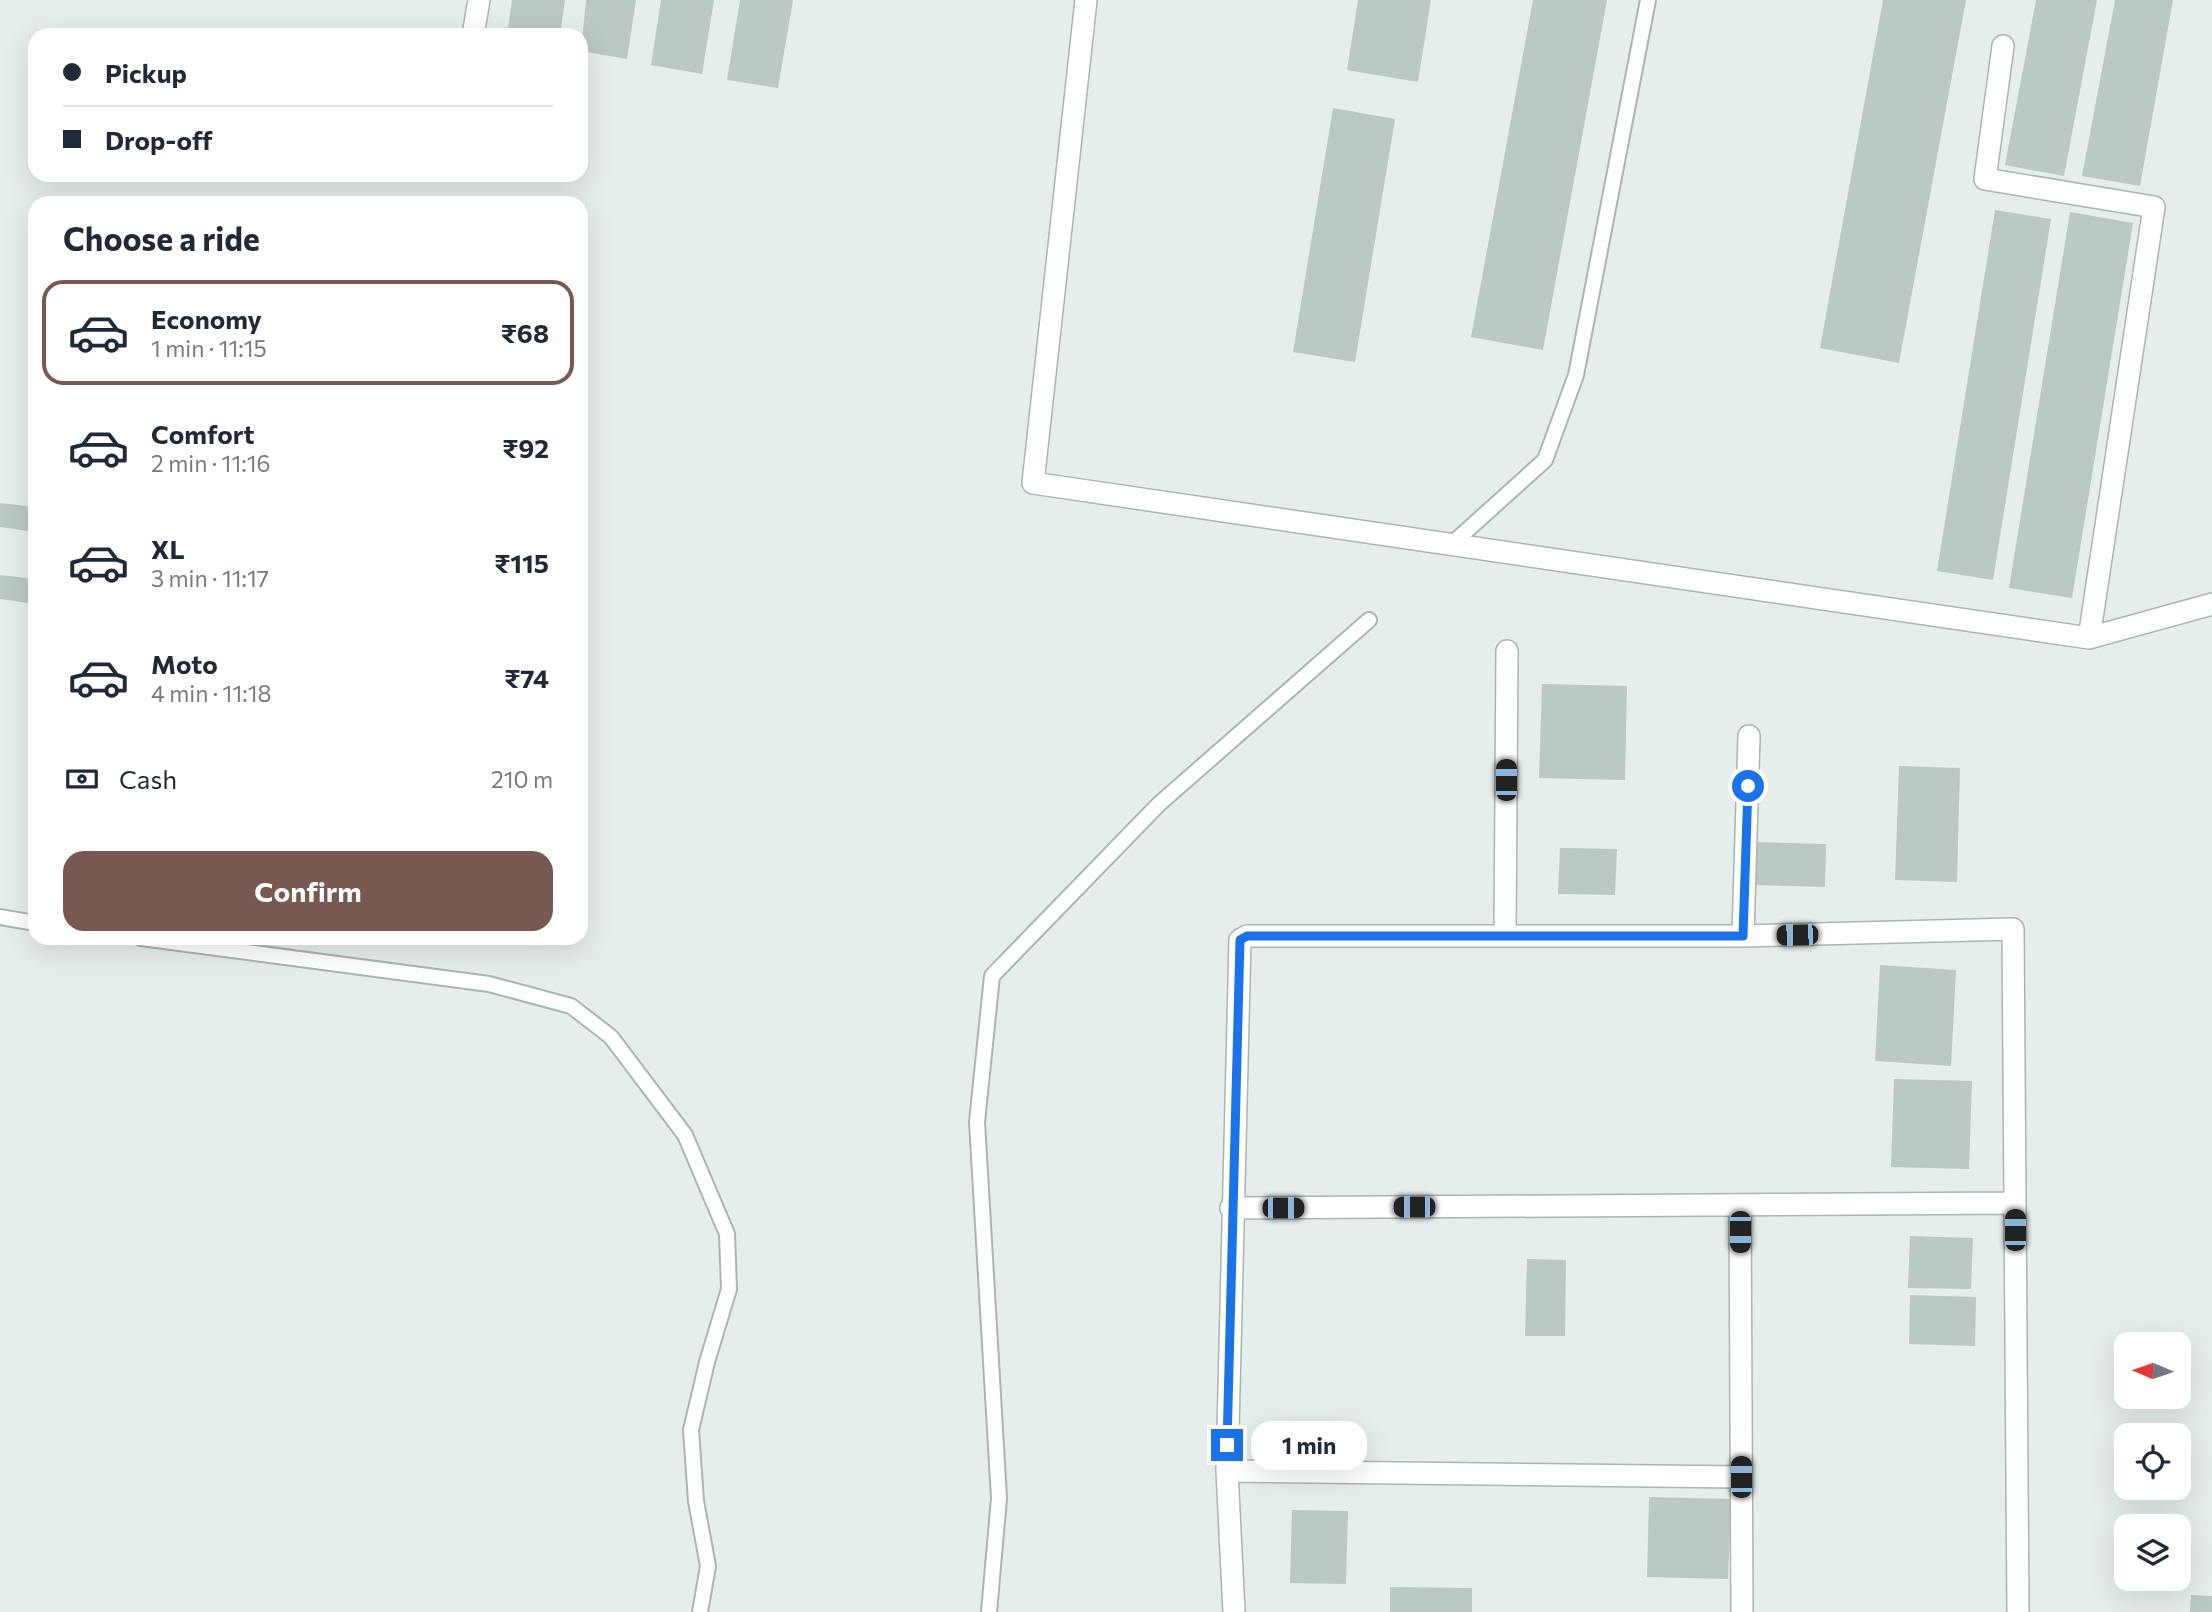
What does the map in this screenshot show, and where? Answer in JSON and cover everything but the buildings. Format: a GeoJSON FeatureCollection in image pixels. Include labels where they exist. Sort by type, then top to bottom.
{"type":"FeatureCollection","features":[{"type":"Feature","properties":{"kind":"street"},"geometry":{"type":"LineString","coordinates":[[474,28],[479,0]]}},
{"type":"Feature","properties":{"kind":"street"},"geometry":{"type":"LineString","coordinates":[[1086,0],[1033,483],[2089,638],[2212,604]]}},
{"type":"Feature","properties":{"kind":"street"},"geometry":{"type":"LineString","coordinates":[[2003,46],[1985,179],[2154,207],[2089,638]]}},
{"type":"Feature","properties":{"kind":"street"},"geometry":{"type":"LineString","coordinates":[[1505,936],[1507,651]]}},
{"type":"Feature","properties":{"kind":"street"},"geometry":{"type":"LineString","coordinates":[[1743,936],[1749,736]]}},
{"type":"Feature","properties":{"kind":"street"},"geometry":{"type":"LineString","coordinates":[[1234,1612],[1227,1471],[1231,1208],[1240,940],[1247,936],[1743,936],[2013,929],[2018,1612]]}},
{"type":"Feature","properties":{"kind":"street"},"geometry":{"type":"LineString","coordinates":[[1231,1208],[2015,1203]]}},
{"type":"Feature","properties":{"kind":"street"},"geometry":{"type":"LineString","coordinates":[[1740,1205],[1742,1612]]}},
{"type":"Feature","properties":{"kind":"street"},"geometry":{"type":"LineString","coordinates":[[1227,1471],[1741,1477]]}},
{"type":"Feature","properties":{"kind":"lane"},"geometry":{"type":"LineString","coordinates":[[1453,543],[1545,460],[1576,375],[1648,0]]}},
{"type":"Feature","properties":{"kind":"lane"},"geometry":{"type":"LineString","coordinates":[[989,1612],[999,1498],[977,1122],[992,976],[1159,803],[1368,620]]}},
{"type":"Feature","properties":{"kind":"lane"},"geometry":{"type":"LineString","coordinates":[[0,918],[28,922]]}},
{"type":"Feature","properties":{"kind":"lane"},"geometry":{"type":"LineString","coordinates":[[194,945],[489,984],[571,1006],[611,1037],[685,1135],[727,1234],[729,1289],[707,1362],[691,1430],[696,1501],[708,1566],[700,1612]]}},
{"type":"Feature","properties":{"kind":"route"},"geometry":{"type":"LineString","coordinates":[[1227,1445],[1232,1156],[1240,940],[1247,936],[1743,936],[1748,786]]}}]}
